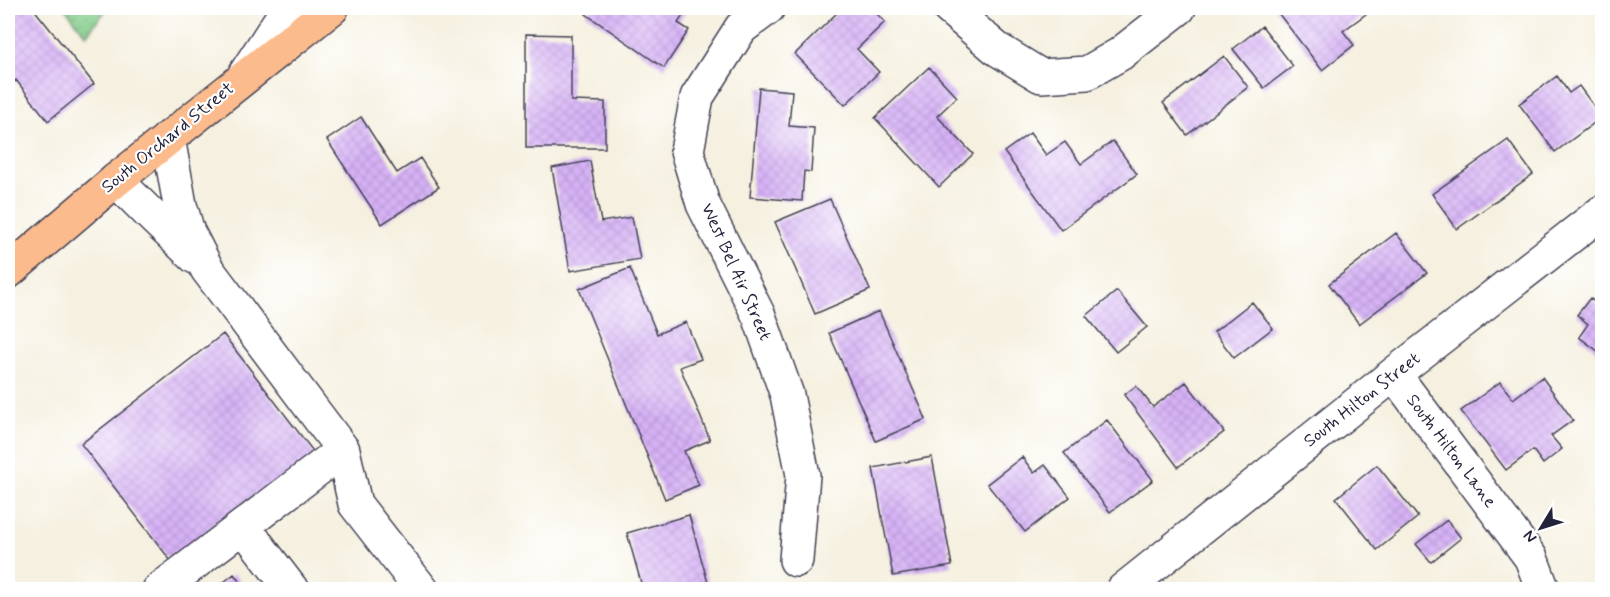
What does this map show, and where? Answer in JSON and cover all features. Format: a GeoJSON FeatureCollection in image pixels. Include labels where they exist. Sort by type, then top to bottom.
{"type":"FeatureCollection","features":[{"type":"Feature","properties":{"kind":"main road","name":"South Orchard Street"},"geometry":{"type":"LineString","coordinates":[[8,272],[116,180],[332,8]]}},
{"type":"Feature","properties":{"kind":"street"},"geometry":{"type":"LineString","coordinates":[[244,76],[288,8]]}},
{"type":"Feature","properties":{"kind":"street","name":"West Bel Air Street"},"geometry":{"type":"LineString","coordinates":[[768,8],[741,28],[697,97],[687,151],[704,204],[759,316],[787,395],[803,476],[795,560]]}},
{"type":"Feature","properties":{"kind":"street"},"geometry":{"type":"LineString","coordinates":[[949,8],[997,50],[1041,76],[1087,73],[1120,54],[1179,8]]}},
{"type":"Feature","properties":{"kind":"street"},"geometry":{"type":"LineString","coordinates":[[168,138],[180,205],[188,232],[207,269]]}},
{"type":"Feature","properties":{"kind":"street"},"geometry":{"type":"LineString","coordinates":[[116,180],[207,269],[343,450],[355,504],[422,590]]}},
{"type":"Feature","properties":{"kind":"street","name":"South Hilton Street"},"geometry":{"type":"LineString","coordinates":[[1123,590],[1602,212]]}},
{"type":"Feature","properties":{"kind":"street","name":"South Hilton Lane"},"geometry":{"type":"LineString","coordinates":[[1394,374],[1532,558],[1543,590]]}},
{"type":"Feature","properties":{"kind":"street"},"geometry":{"type":"LineString","coordinates":[[159,590],[343,450]]}},
{"type":"Feature","properties":{"kind":"street"},"geometry":{"type":"LineString","coordinates":[[243,526],[292,590]]}},
{"type":"Feature","properties":{"kind":"green space"},"geometry":{"type":"Polygon","coordinates":[[[65,8],[108,8],[86,35],[65,8]]]}},
{"type":"Feature","properties":{"kind":"building"},"geometry":{"type":"Polygon","coordinates":[[[8,8],[33,8],[94,84],[48,121],[16,80],[8,87],[8,8]]]}},
{"type":"Feature","properties":{"kind":"building"},"geometry":{"type":"Polygon","coordinates":[[[591,8],[688,8],[678,23],[689,30],[664,68],[586,14],[591,8]]]}},
{"type":"Feature","properties":{"kind":"building"},"geometry":{"type":"Polygon","coordinates":[[[842,8],[871,8],[885,22],[857,49],[879,72],[845,105],[795,54],[842,8]]]}},
{"type":"Feature","properties":{"kind":"building"},"geometry":{"type":"Polygon","coordinates":[[[1367,8],[1370,11],[1343,31],[1354,45],[1322,70],[1275,9],[1367,8]]]}},
{"type":"Feature","properties":{"kind":"building"},"geometry":{"type":"Polygon","coordinates":[[[1262,26],[1293,66],[1264,88],[1233,49],[1262,26]]]}},
{"type":"Feature","properties":{"kind":"building"},"geometry":{"type":"Polygon","coordinates":[[[526,34],[571,35],[571,101],[605,102],[605,148],[526,148],[526,34]]]}},
{"type":"Feature","properties":{"kind":"building"},"geometry":{"type":"Polygon","coordinates":[[[1224,56],[1248,87],[1187,135],[1163,103],[1224,56]]]}},
{"type":"Feature","properties":{"kind":"building"},"geometry":{"type":"Polygon","coordinates":[[[929,67],[957,97],[937,116],[973,154],[939,187],[875,118],[929,67]]]}},
{"type":"Feature","properties":{"kind":"building"},"geometry":{"type":"Polygon","coordinates":[[[1557,76],[1569,93],[1579,86],[1602,117],[1555,152],[1519,104],[1557,76]]]}},
{"type":"Feature","properties":{"kind":"building"},"geometry":{"type":"Polygon","coordinates":[[[759,88],[792,91],[789,126],[814,128],[811,172],[804,171],[802,201],[750,197],[759,88]]]}},
{"type":"Feature","properties":{"kind":"building"},"geometry":{"type":"Polygon","coordinates":[[[361,117],[397,173],[420,158],[439,187],[382,224],[327,140],[361,117]]]}},
{"type":"Feature","properties":{"kind":"building"},"geometry":{"type":"Polygon","coordinates":[[[1030,133],[1046,155],[1065,142],[1081,164],[1113,141],[1137,174],[1061,230],[1004,152],[1030,133]]]}},
{"type":"Feature","properties":{"kind":"building"},"geometry":{"type":"Polygon","coordinates":[[[1508,140],[1533,174],[1457,229],[1432,194],[1508,140]]]}},
{"type":"Feature","properties":{"kind":"building"},"geometry":{"type":"Polygon","coordinates":[[[590,161],[601,222],[632,217],[640,259],[570,271],[552,168],[590,161]]]}},
{"type":"Feature","properties":{"kind":"building"},"geometry":{"type":"Polygon","coordinates":[[[830,199],[870,290],[815,314],[775,222],[830,199]]]}},
{"type":"Feature","properties":{"kind":"building"},"geometry":{"type":"Polygon","coordinates":[[[1396,233],[1427,273],[1359,324],[1329,284],[1396,233]]]}},
{"type":"Feature","properties":{"kind":"building"},"geometry":{"type":"Polygon","coordinates":[[[630,268],[657,334],[686,322],[701,359],[680,367],[710,440],[684,451],[699,485],[665,499],[579,289],[630,268]]]}},
{"type":"Feature","properties":{"kind":"building"},"geometry":{"type":"Polygon","coordinates":[[[1117,291],[1147,327],[1116,352],[1086,316],[1117,291]]]}},
{"type":"Feature","properties":{"kind":"building"},"geometry":{"type":"Polygon","coordinates":[[[1590,298],[1602,308],[1602,354],[1579,337],[1588,324],[1577,315],[1590,298]]]}},
{"type":"Feature","properties":{"kind":"building"},"geometry":{"type":"Polygon","coordinates":[[[1252,302],[1273,328],[1234,358],[1214,332],[1252,302]]]}},
{"type":"Feature","properties":{"kind":"building"},"geometry":{"type":"Polygon","coordinates":[[[879,311],[926,419],[876,441],[829,333],[879,311]]]}},
{"type":"Feature","properties":{"kind":"building"},"geometry":{"type":"Polygon","coordinates":[[[223,334],[316,455],[174,565],[81,444],[223,334]]]}},
{"type":"Feature","properties":{"kind":"building"},"geometry":{"type":"Polygon","coordinates":[[[1542,377],[1573,420],[1551,436],[1562,449],[1543,464],[1533,450],[1506,470],[1461,411],[1500,382],[1513,399],[1542,377]]]}},
{"type":"Feature","properties":{"kind":"building"},"geometry":{"type":"Polygon","coordinates":[[[1186,382],[1224,432],[1178,467],[1124,395],[1136,386],[1153,407],[1186,382]]]}},
{"type":"Feature","properties":{"kind":"building"},"geometry":{"type":"Polygon","coordinates":[[[1107,420],[1153,480],[1110,512],[1064,453],[1107,420]]]}},
{"type":"Feature","properties":{"kind":"building"},"geometry":{"type":"Polygon","coordinates":[[[932,457],[952,566],[893,576],[873,468],[932,457]]]}},
{"type":"Feature","properties":{"kind":"building"},"geometry":{"type":"Polygon","coordinates":[[[1022,457],[1034,473],[1045,465],[1070,497],[1025,532],[987,484],[1022,457]]]}},
{"type":"Feature","properties":{"kind":"building"},"geometry":{"type":"Polygon","coordinates":[[[1377,465],[1418,517],[1377,550],[1336,498],[1377,465]]]}},
{"type":"Feature","properties":{"kind":"building"},"geometry":{"type":"Polygon","coordinates":[[[689,515],[710,590],[643,590],[627,533],[689,515]]]}},
{"type":"Feature","properties":{"kind":"building"},"geometry":{"type":"Polygon","coordinates":[[[1447,520],[1461,538],[1431,562],[1416,544],[1447,520]]]}},
{"type":"Feature","properties":{"kind":"building"},"geometry":{"type":"Polygon","coordinates":[[[234,574],[246,590],[214,590],[234,574]]]}}]}
